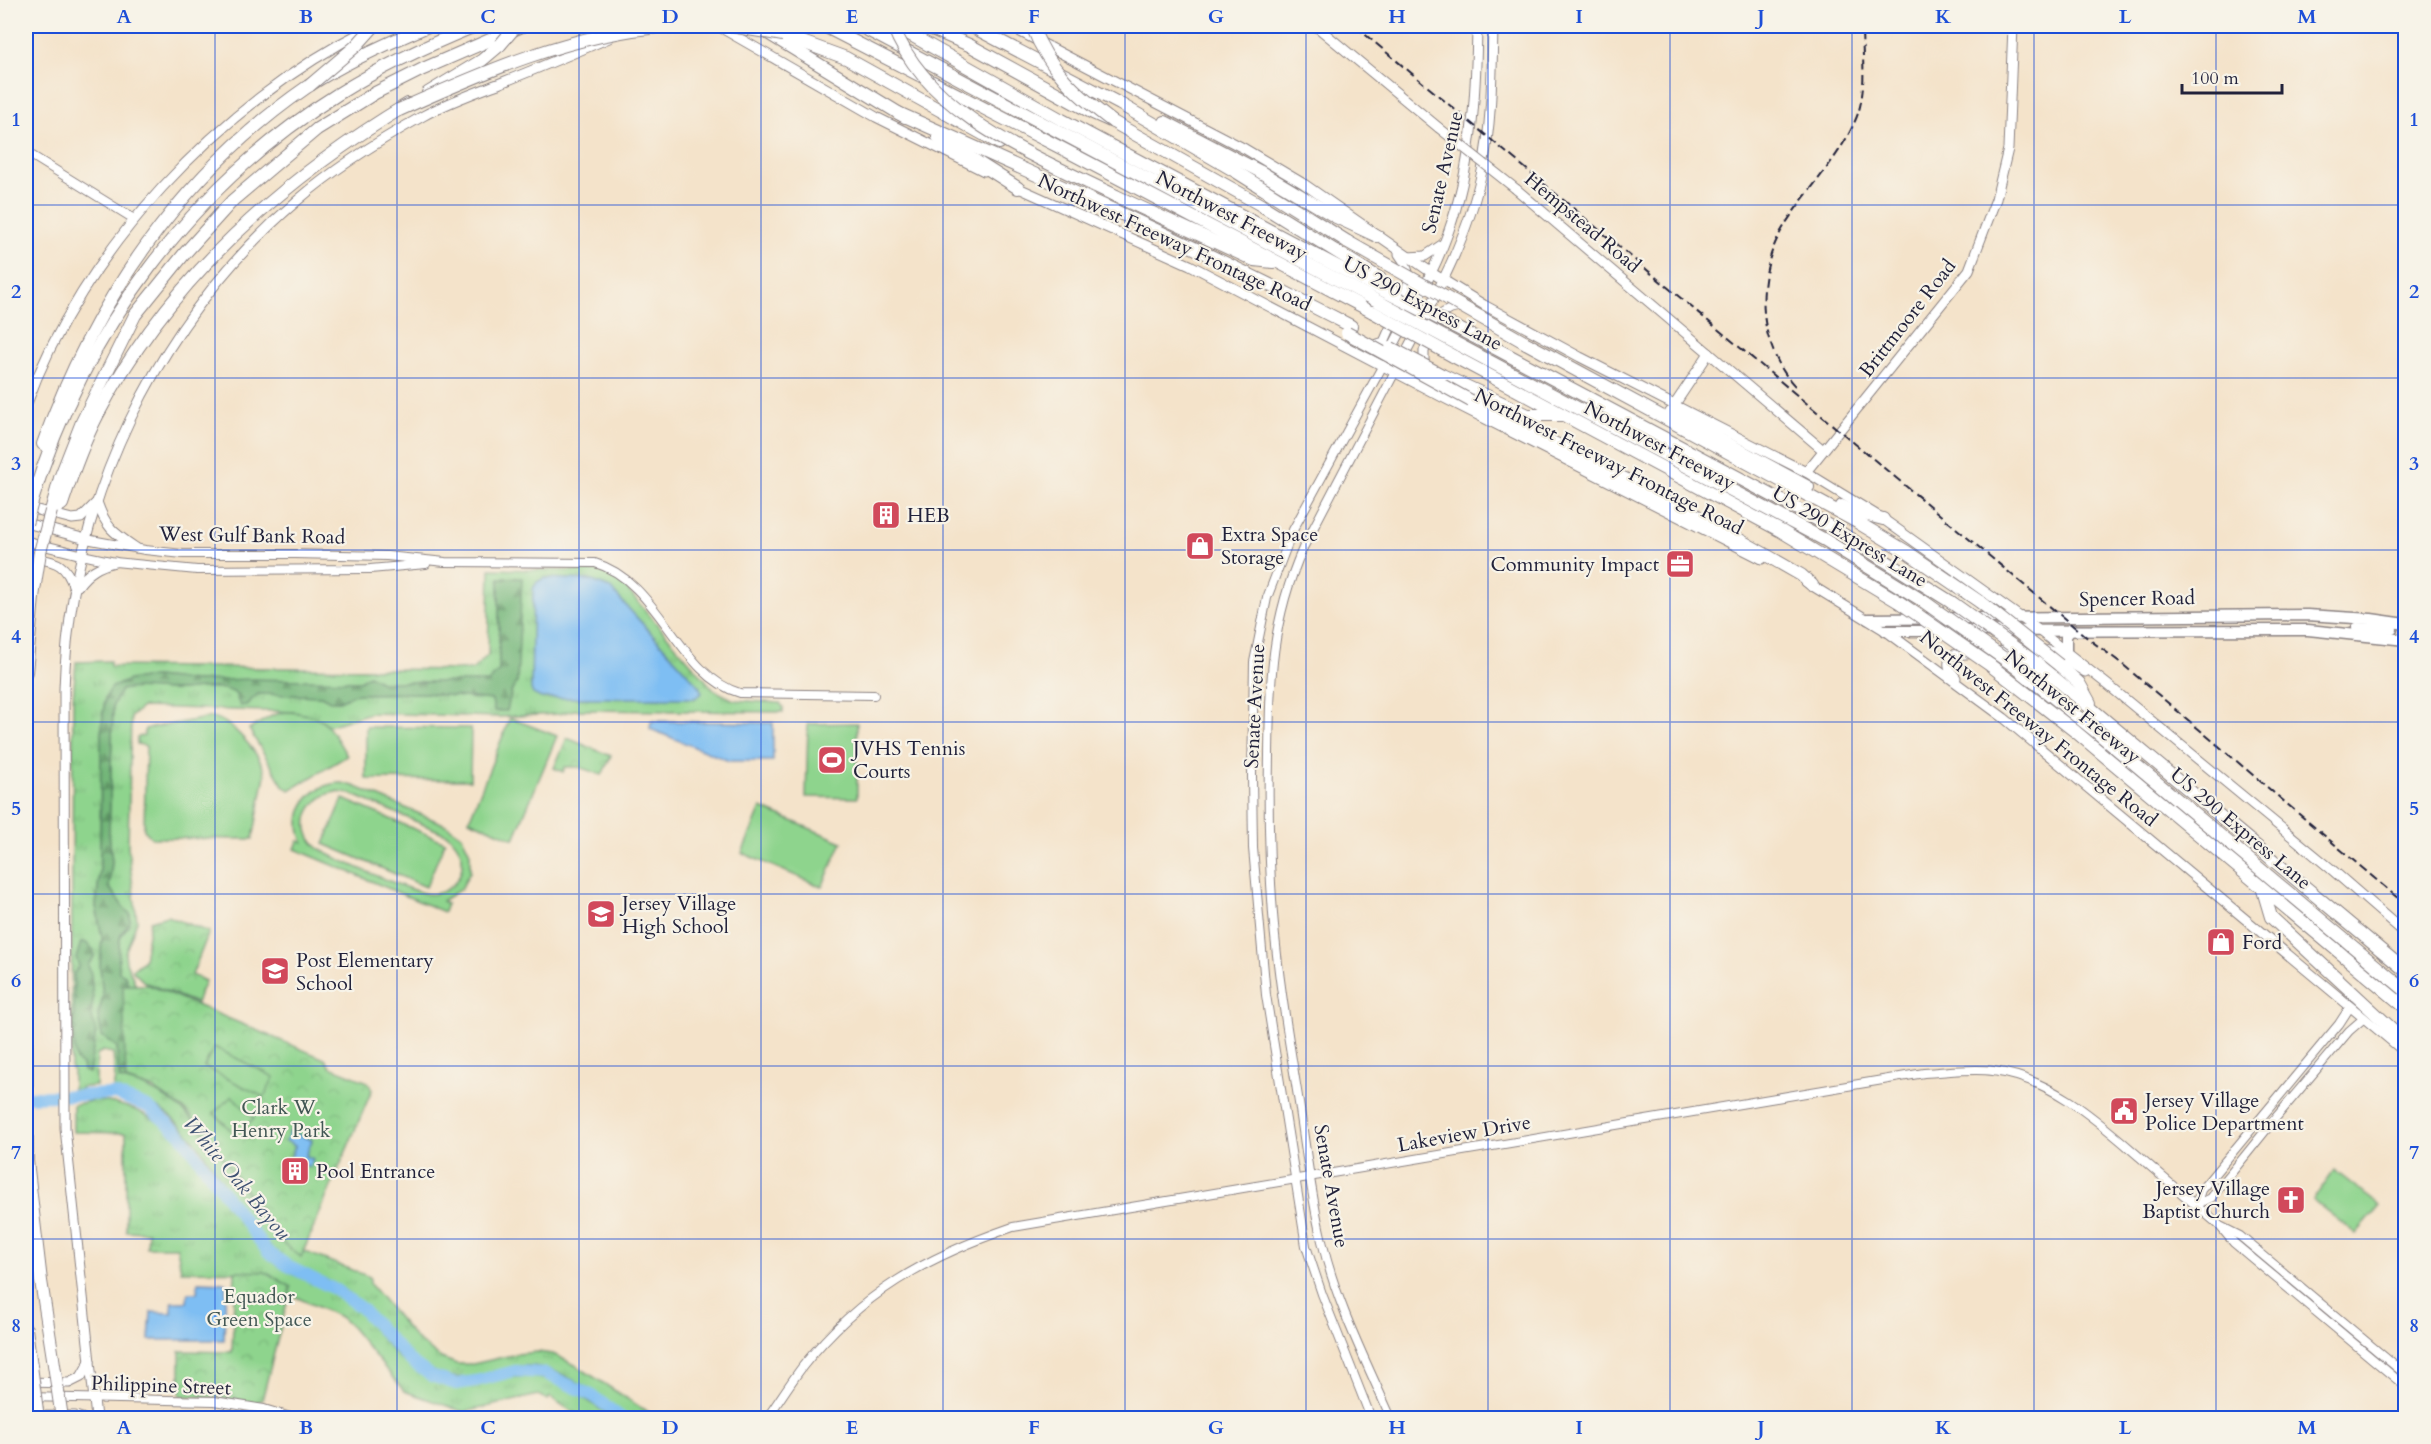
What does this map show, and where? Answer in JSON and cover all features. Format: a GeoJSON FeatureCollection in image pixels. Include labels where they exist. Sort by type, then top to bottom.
{"type":"FeatureCollection","features":[{"type":"Feature","properties":{"kind":"highway"},"geometry":{"type":"LineString","coordinates":[[41,474],[38,458],[80,357],[135,259],[189,191],[229,150],[309,86],[356,46],[375,26]]}},
{"type":"Feature","properties":{"kind":"highway"},"geometry":{"type":"LineString","coordinates":[[309,86],[393,40],[429,26]]}},
{"type":"Feature","properties":{"kind":"highway"},"geometry":{"type":"LineString","coordinates":[[26,524],[36,488],[62,418],[85,369],[116,316],[150,266],[190,218],[260,151],[310,112],[386,66],[475,26]]}},
{"type":"Feature","properties":{"kind":"highway"},"geometry":{"type":"LineString","coordinates":[[51,511],[62,504],[97,417],[119,378],[151,329],[186,283],[227,240],[335,150],[481,61],[500,45],[516,26]]}},
{"type":"Feature","properties":{"kind":"highway"},"geometry":{"type":"LineString","coordinates":[[26,672],[40,552],[60,478],[78,432],[135,315],[185,253],[233,200],[317,129],[375,93],[433,64],[522,26]]}},
{"type":"Feature","properties":{"kind":"highway"},"geometry":{"type":"LineString","coordinates":[[399,110],[514,60],[557,46],[610,33],[669,26]]}},
{"type":"Feature","properties":{"kind":"highway"},"geometry":{"type":"LineString","coordinates":[[732,26],[774,32],[846,58],[1002,144],[1023,148]]}},
{"type":"Feature","properties":{"kind":"highway","name":"Northwest Freeway"},"geometry":{"type":"LineString","coordinates":[[824,26],[1280,263],[1403,300],[1833,528],[1951,602],[2039,665],[2406,971]]}},
{"type":"Feature","properties":{"kind":"highway","name":"US 290 Express Lane"},"geometry":{"type":"LineString","coordinates":[[860,26],[1371,292],[1456,350],[1815,535],[1923,601],[2013,664],[2100,734],[2406,991]]}},
{"type":"Feature","properties":{"kind":"highway"},"geometry":{"type":"LineString","coordinates":[[894,26],[912,63],[940,95],[963,114],[1116,196],[1254,260],[1280,263]]}},
{"type":"Feature","properties":{"kind":"highway","name":"Northwest Freeway"},"geometry":{"type":"LineString","coordinates":[[894,26],[1371,292]]}},
{"type":"Feature","properties":{"kind":"highway"},"geometry":{"type":"LineString","coordinates":[[925,26],[969,45],[1113,122],[1260,205],[1371,292]]}},
{"type":"Feature","properties":{"kind":"highway"},"geometry":{"type":"LineString","coordinates":[[971,26],[1120,104],[1235,171],[1348,242],[1558,361],[1857,522],[1907,552],[1980,602],[2059,665],[2079,682],[2093,709]]}},
{"type":"Feature","properties":{"kind":"highway"},"geometry":{"type":"LineString","coordinates":[[1032,26],[1052,66],[1071,88],[1113,122]]}},
{"type":"Feature","properties":{"kind":"highway"},"geometry":{"type":"LineString","coordinates":[[760,29],[1018,188]]}},
{"type":"Feature","properties":{"kind":"highway"},"geometry":{"type":"LineString","coordinates":[[1120,104],[1154,116],[1259,171],[1336,217],[1377,236]]}},
{"type":"Feature","properties":{"kind":"highway"},"geometry":{"type":"LineString","coordinates":[[898,113],[1208,254],[1349,330],[1471,401],[1696,515],[1801,575],[1812,585]]}},
{"type":"Feature","properties":{"kind":"highway"},"geometry":{"type":"LineString","coordinates":[[1349,330],[1528,415],[1563,415]]}},
{"type":"Feature","properties":{"kind":"highway","name":"Northwest Freeway"},"geometry":{"type":"LineString","coordinates":[[1456,350],[1563,415],[1805,545],[1899,602],[1990,665],[2055,715],[2406,1008]]}},
{"type":"Feature","properties":{"kind":"highway"},"geometry":{"type":"LineString","coordinates":[[1558,361],[1584,369],[1718,436],[1852,511],[1883,519]]}},
{"type":"Feature","properties":{"kind":"highway"},"geometry":{"type":"LineString","coordinates":[[2263,888],[2271,918],[2406,1042]]}},
{"type":"Feature","properties":{"kind":"highway"},"geometry":{"type":"LineString","coordinates":[[2380,950],[2406,960]]}},
{"type":"Feature","properties":{"kind":"highway"},"geometry":{"type":"LineString","coordinates":[[26,1024],[27,1161],[41,1281],[62,1419]]}},
{"type":"Feature","properties":{"kind":"highway"},"geometry":{"type":"LineString","coordinates":[[26,1329],[38,1419]]}},
{"type":"Feature","properties":{"kind":"main road"},"geometry":{"type":"LineString","coordinates":[[26,406],[39,372],[64,321],[97,267],[134,219],[182,168],[243,113],[314,61],[375,26]]}},
{"type":"Feature","properties":{"kind":"main road"},"geometry":{"type":"LineString","coordinates":[[576,52],[585,35],[585,26]]}},
{"type":"Feature","properties":{"kind":"main road"},"geometry":{"type":"LineString","coordinates":[[96,1419],[65,1128],[64,689],[65,656],[82,555],[97,502],[116,450],[135,408],[168,349],[214,285],[274,222],[314,187],[425,115],[639,26]]}},
{"type":"Feature","properties":{"kind":"main road","name":"Northwest Freeway Frontage Road"},"geometry":{"type":"LineString","coordinates":[[718,26],[876,117],[942,152],[1179,260],[1812,585],[1868,619],[1963,685],[2078,778],[2406,1053]]}},
{"type":"Feature","properties":{"kind":"main road"},"geometry":{"type":"LineString","coordinates":[[732,26],[739,37]]}},
{"type":"Feature","properties":{"kind":"main road"},"geometry":{"type":"LineString","coordinates":[[1009,26],[1245,149],[1304,184],[1432,273],[1484,305],[1580,357],[1806,472],[1883,519],[2037,629],[2108,684],[2406,934]]}},
{"type":"Feature","properties":{"kind":"main road","name":"Hempstead Road"},"geometry":{"type":"LineString","coordinates":[[1316,26],[1516,189],[1823,450]]}},
{"type":"Feature","properties":{"kind":"main road","name":"Senate Avenue"},"geometry":{"type":"LineString","coordinates":[[1383,365],[1432,273],[1445,243],[1460,190],[1474,115],[1477,26]]}},
{"type":"Feature","properties":{"kind":"main road","name":"Senate Avenue"},"geometry":{"type":"LineString","coordinates":[[1395,372],[1444,281],[1468,220],[1483,163],[1490,110],[1493,26]]}},
{"type":"Feature","properties":{"kind":"main road","name":"Brittmoore Road"},"geometry":{"type":"LineString","coordinates":[[1806,472],[1969,270],[1996,199],[2008,149],[2013,26]]}},
{"type":"Feature","properties":{"kind":"main road"},"geometry":{"type":"LineString","coordinates":[[1408,256],[1425,256],[1445,243]]}},
{"type":"Feature","properties":{"kind":"main road"},"geometry":{"type":"LineString","coordinates":[[1348,347],[1371,346],[1384,342],[1407,290],[1407,264],[1393,246]]}},
{"type":"Feature","properties":{"kind":"main road"},"geometry":{"type":"LineString","coordinates":[[1442,397],[1424,369],[1424,351],[1446,312],[1462,307],[1484,305]]}},
{"type":"Feature","properties":{"kind":"main road"},"geometry":{"type":"LineString","coordinates":[[1675,404],[1709,353]]}},
{"type":"Feature","properties":{"kind":"main road"},"geometry":{"type":"LineString","coordinates":[[26,507],[72,519],[81,518],[97,502]]}},
{"type":"Feature","properties":{"kind":"main road"},"geometry":{"type":"LineString","coordinates":[[97,502],[111,531],[136,548]]}},
{"type":"Feature","properties":{"kind":"main road","name":"West Gulf Bank Road"},"geometry":{"type":"LineString","coordinates":[[26,524],[86,538]]}},
{"type":"Feature","properties":{"kind":"main road","name":"West Gulf Bank Road"},"geometry":{"type":"LineString","coordinates":[[26,541],[82,555]]}},
{"type":"Feature","properties":{"kind":"main road"},"geometry":{"type":"LineString","coordinates":[[26,556],[58,563],[65,567],[75,590]]}},
{"type":"Feature","properties":{"kind":"main road"},"geometry":{"type":"LineString","coordinates":[[75,590],[85,576],[104,565],[115,562]]}},
{"type":"Feature","properties":{"kind":"main road","name":"Spencer Road"},"geometry":{"type":"LineString","coordinates":[[1868,619],[2307,615],[2371,619],[2406,624]]}},
{"type":"Feature","properties":{"kind":"main road"},"geometry":{"type":"LineString","coordinates":[[2339,632],[2354,628],[2382,627],[2406,631]]}},
{"type":"Feature","properties":{"kind":"main road","name":"Spencer Road"},"geometry":{"type":"LineString","coordinates":[[1886,631],[2037,629],[2339,632],[2406,640]]}},
{"type":"Feature","properties":{"kind":"main road"},"geometry":{"type":"LineString","coordinates":[[2066,652],[2066,636],[2071,630]]}},
{"type":"Feature","properties":{"kind":"main road"},"geometry":{"type":"LineString","coordinates":[[1963,685],[1950,670],[1951,656],[2040,649],[2053,652],[2108,684]]}},
{"type":"Feature","properties":{"kind":"main road"},"geometry":{"type":"LineString","coordinates":[[26,1382],[69,1383],[81,1377],[91,1361]]}},
{"type":"Feature","properties":{"kind":"main road"},"geometry":{"type":"LineString","coordinates":[[26,1416],[75,1416],[82,1419]]}},
{"type":"Feature","properties":{"kind":"street"},"geometry":{"type":"LineString","coordinates":[[26,152],[134,219]]}},
{"type":"Feature","properties":{"kind":"street","name":"Senate Avenue"},"geometry":{"type":"LineString","coordinates":[[1371,1419],[1322,1294],[1306,1246],[1266,995],[1253,848],[1254,662],[1264,610],[1282,555],[1383,365]]}},
{"type":"Feature","properties":{"kind":"street","name":"Senate Avenue"},"geometry":{"type":"LineString","coordinates":[[1390,1419],[1336,1289],[1322,1241],[1289,1044],[1273,917],[1269,847],[1271,664],[1290,578],[1303,548],[1395,372]]}},
{"type":"Feature","properties":{"kind":"street","name":"West Gulf Bank Road"},"geometry":{"type":"LineString","coordinates":[[86,538],[183,554],[377,556],[445,562],[595,564],[612,568],[625,578],[696,662],[718,684],[730,690],[740,693],[874,695]]}},
{"type":"Feature","properties":{"kind":"street","name":"West Gulf Bank Road"},"geometry":{"type":"LineString","coordinates":[[82,555],[115,562],[208,570],[386,568],[445,562]]}},
{"type":"Feature","properties":{"kind":"street"},"geometry":{"type":"LineString","coordinates":[[2196,1205],[2201,1190],[2339,1024],[2350,1007]]}},
{"type":"Feature","properties":{"kind":"street"},"geometry":{"type":"LineString","coordinates":[[2196,1205],[2211,1198],[2349,1031],[2364,1018]]}},
{"type":"Feature","properties":{"kind":"street","name":"Lakeview Drive"},"geometry":{"type":"LineString","coordinates":[[766,1419],[803,1366],[848,1318],[898,1278],[968,1243],[1013,1227],[1924,1073],[1994,1071],[2032,1081],[2066,1098],[2101,1124],[2219,1225]]}},
{"type":"Feature","properties":{"kind":"street"},"geometry":{"type":"LineString","coordinates":[[2219,1225],[2240,1236],[2406,1375]]}},
{"type":"Feature","properties":{"kind":"street"},"geometry":{"type":"LineString","coordinates":[[2219,1225],[2234,1243],[2406,1387]]}},
{"type":"Feature","properties":{"kind":"street","name":"Philippine Street"},"geometry":{"type":"LineString","coordinates":[[26,1397],[214,1401],[264,1409],[294,1419]]}},
{"type":"Feature","properties":{"kind":"green space"},"geometry":{"type":"Polygon","coordinates":[[[490,569],[601,571],[619,580],[714,690],[734,700],[780,703],[783,712],[574,710],[559,714],[498,717],[370,713],[329,726],[322,720],[295,712],[142,707],[131,717],[128,846],[137,921],[125,953],[126,962],[136,985],[128,985],[125,975],[119,972],[119,942],[128,927],[126,911],[109,887],[112,862],[109,833],[113,705],[121,690],[218,687],[234,692],[246,705],[258,694],[280,693],[321,696],[339,701],[355,694],[425,693],[493,700],[511,692],[517,682],[499,578],[499,671],[488,683],[381,682],[369,675],[360,681],[195,681],[154,677],[129,680],[105,698],[101,734],[100,870],[96,906],[102,937],[100,966],[103,996],[98,1016],[102,1036],[117,1047],[119,1079],[147,1088],[170,1100],[189,1116],[206,1134],[266,1220],[283,1239],[301,1256],[303,1251],[370,1277],[370,1284],[416,1339],[441,1358],[457,1364],[473,1364],[517,1354],[538,1352],[553,1354],[577,1366],[657,1418],[627,1417],[586,1387],[544,1368],[517,1366],[480,1376],[453,1377],[427,1367],[405,1350],[364,1306],[345,1290],[292,1263],[273,1249],[242,1212],[201,1150],[186,1131],[168,1115],[143,1100],[112,1092],[115,1079],[113,1053],[103,1051],[97,1054],[96,1086],[84,1087],[73,1092],[71,1067],[73,699],[76,662],[110,661],[110,666],[472,670],[488,655],[490,569]]]}},
{"type":"Feature","properties":{"kind":"green space"},"geometry":{"type":"Polygon","coordinates":[[[499,578],[522,578],[517,682],[511,692],[507,711],[494,711],[492,700],[425,693],[355,694],[339,701],[330,701],[321,696],[258,694],[246,705],[240,706],[235,693],[221,689],[135,688],[121,690],[113,705],[109,833],[112,862],[109,887],[126,911],[130,913],[129,924],[120,939],[119,972],[125,975],[128,985],[131,1082],[119,1079],[117,1047],[102,1036],[98,1016],[103,996],[100,966],[102,937],[96,906],[100,870],[101,734],[105,698],[112,687],[129,680],[154,677],[195,681],[250,679],[360,681],[369,675],[381,682],[488,682],[499,671],[499,578]]]}},
{"type":"Feature","properties":{"kind":"green space"},"geometry":{"type":"Polygon","coordinates":[[[285,712],[317,718],[330,729],[347,756],[290,790],[284,787],[249,729],[273,715],[285,712]]]}},
{"type":"Feature","properties":{"kind":"green space"},"geometry":{"type":"Polygon","coordinates":[[[212,717],[237,732],[252,749],[263,767],[265,775],[253,839],[152,838],[144,830],[146,746],[137,744],[137,737],[144,736],[145,729],[212,717]]]}},
{"type":"Feature","properties":{"kind":"green space"},"geometry":{"type":"Polygon","coordinates":[[[510,718],[557,736],[514,839],[469,820],[510,718]]]}},
{"type":"Feature","properties":{"kind":"green space","name":"JVHS Tennis Courts"},"geometry":{"type":"Polygon","coordinates":[[[857,723],[857,798],[806,797],[808,724],[857,723]]]}},
{"type":"Feature","properties":{"kind":"green space"},"geometry":{"type":"Polygon","coordinates":[[[366,727],[471,728],[470,780],[366,779],[366,727]]]}},
{"type":"Feature","properties":{"kind":"green space"},"geometry":{"type":"Polygon","coordinates":[[[567,738],[611,756],[602,775],[579,767],[565,767],[563,772],[554,768],[567,738]]]}},
{"type":"Feature","properties":{"kind":"green space"},"geometry":{"type":"Polygon","coordinates":[[[342,783],[354,786],[446,825],[462,836],[470,853],[470,872],[461,889],[442,901],[447,904],[444,912],[295,849],[298,841],[303,842],[299,820],[301,810],[312,794],[331,784],[342,783]],[[336,792],[319,799],[313,806],[307,821],[307,830],[316,846],[353,866],[422,892],[430,894],[440,892],[453,884],[461,871],[462,856],[455,842],[448,835],[351,794],[336,792]]]}},
{"type":"Feature","properties":{"kind":"green space"},"geometry":{"type":"Polygon","coordinates":[[[343,799],[445,842],[426,887],[324,844],[343,799]]]}},
{"type":"Feature","properties":{"kind":"green space"},"geometry":{"type":"Polygon","coordinates":[[[761,808],[842,842],[822,887],[742,853],[761,808]]]}},
{"type":"Feature","properties":{"kind":"green space"},"geometry":{"type":"Polygon","coordinates":[[[167,916],[209,932],[192,975],[205,981],[196,1003],[144,982],[132,970],[144,960],[150,921],[167,916]]]}},
{"type":"Feature","properties":{"kind":"green space"},"geometry":{"type":"Polygon","coordinates":[[[81,942],[85,942],[94,950],[94,957],[88,965],[93,1000],[91,1014],[96,1032],[89,1073],[83,1071],[82,1065],[76,1061],[74,1048],[74,973],[79,966],[76,958],[81,942]]]}},
{"type":"Feature","properties":{"kind":"green space","name":"Clark W. Henry Park"},"geometry":{"type":"Polygon","coordinates":[[[123,985],[149,985],[325,1059],[330,1067],[368,1082],[372,1090],[301,1257],[284,1244],[204,1131],[185,1110],[154,1089],[126,1080],[123,985]]]}},
{"type":"Feature","properties":{"kind":"green space"},"geometry":{"type":"Polygon","coordinates":[[[214,1047],[274,1077],[264,1097],[204,1067],[214,1047]]]}},
{"type":"Feature","properties":{"kind":"green space"},"geometry":{"type":"Polygon","coordinates":[[[232,1096],[254,1118],[236,1135],[214,1113],[232,1096]]]}},
{"type":"Feature","properties":{"kind":"green space"},"geometry":{"type":"Polygon","coordinates":[[[95,1100],[122,1105],[145,1114],[164,1126],[181,1141],[211,1177],[265,1255],[288,1272],[345,1300],[394,1353],[412,1368],[455,1387],[468,1387],[516,1377],[547,1380],[573,1391],[613,1418],[582,1418],[550,1397],[548,1400],[538,1395],[464,1412],[404,1391],[340,1317],[289,1294],[291,1287],[265,1272],[181,1271],[177,1247],[147,1247],[148,1232],[126,1231],[126,1133],[73,1132],[73,1105],[95,1100]]]}},
{"type":"Feature","properties":{"kind":"green space"},"geometry":{"type":"Polygon","coordinates":[[[2334,1170],[2380,1206],[2356,1234],[2313,1200],[2334,1170]]]}},
{"type":"Feature","properties":{"kind":"green space","name":"Equador Green Space"},"geometry":{"type":"Polygon","coordinates":[[[235,1271],[265,1272],[291,1287],[262,1400],[256,1403],[216,1397],[180,1396],[180,1351],[232,1352],[235,1271]]]}},
{"type":"Feature","properties":{"kind":"water"},"geometry":{"type":"Polygon","coordinates":[[[544,578],[590,580],[610,588],[699,686],[702,693],[695,698],[541,698],[533,694],[531,689],[533,589],[537,582],[544,578]]]}},
{"type":"Feature","properties":{"kind":"water"},"geometry":{"type":"Polygon","coordinates":[[[651,721],[773,723],[773,761],[729,761],[650,729],[651,721]]]}},
{"type":"Feature","properties":{"kind":"water"},"geometry":{"type":"Polygon","coordinates":[[[290,1131],[312,1140],[306,1156],[313,1159],[309,1167],[290,1159],[295,1146],[286,1141],[290,1131]]]}},
{"type":"Feature","properties":{"kind":"water"},"geometry":{"type":"Polygon","coordinates":[[[198,1282],[226,1283],[224,1340],[149,1340],[151,1312],[172,1313],[172,1302],[187,1302],[188,1293],[197,1293],[198,1282]]]}},
{"type":"Feature","properties":{"kind":"waterway","name":"White Oak Bayou"},"geometry":{"type":"LineString","coordinates":[[26,1097],[115,1094],[148,1107],[181,1135],[267,1251],[288,1266],[336,1290],[361,1308],[408,1359],[431,1376],[456,1384],[515,1371],[544,1373],[593,1396],[622,1418]]}},
{"type":"Feature","properties":{"kind":"railway"},"geometry":{"type":"LineString","coordinates":[[1355,26],[2090,640],[2121,663],[2406,905]]}},
{"type":"Feature","properties":{"kind":"railway"},"geometry":{"type":"LineString","coordinates":[[1795,386],[1786,376],[1776,358],[1769,339],[1764,311],[1767,268],[1776,240],[1783,228],[1831,163],[1855,121],[1863,87],[1862,26]]}},
{"type":"Feature","properties":{"kind":"place","name":"HEB"},"geometry":{"type":"Point","coordinates":[886,515]}},
{"type":"Feature","properties":{"kind":"place","name":"Extra Space Storage"},"geometry":{"type":"Point","coordinates":[1200,546]}},
{"type":"Feature","properties":{"kind":"place","name":"Community Impact"},"geometry":{"type":"Point","coordinates":[1680,564]}},
{"type":"Feature","properties":{"kind":"place","name":"JVHS Tennis Courts"},"geometry":{"type":"Point","coordinates":[832,760]}},
{"type":"Feature","properties":{"kind":"place","name":"Jersey Village High School"},"geometry":{"type":"Point","coordinates":[601,914]}},
{"type":"Feature","properties":{"kind":"place","name":"Ford"},"geometry":{"type":"Point","coordinates":[2221,942]}},
{"type":"Feature","properties":{"kind":"place","name":"Post Elementary School"},"geometry":{"type":"Point","coordinates":[275,971]}},
{"type":"Feature","properties":{"kind":"place","name":"Jersey Village Police Department"},"geometry":{"type":"Point","coordinates":[2124,1111]}},
{"type":"Feature","properties":{"kind":"place","name":"Pool Entrance"},"geometry":{"type":"Point","coordinates":[295,1171]}},
{"type":"Feature","properties":{"kind":"place","name":"Jersey Village Baptist Church"},"geometry":{"type":"Point","coordinates":[2291,1200]}}]}
